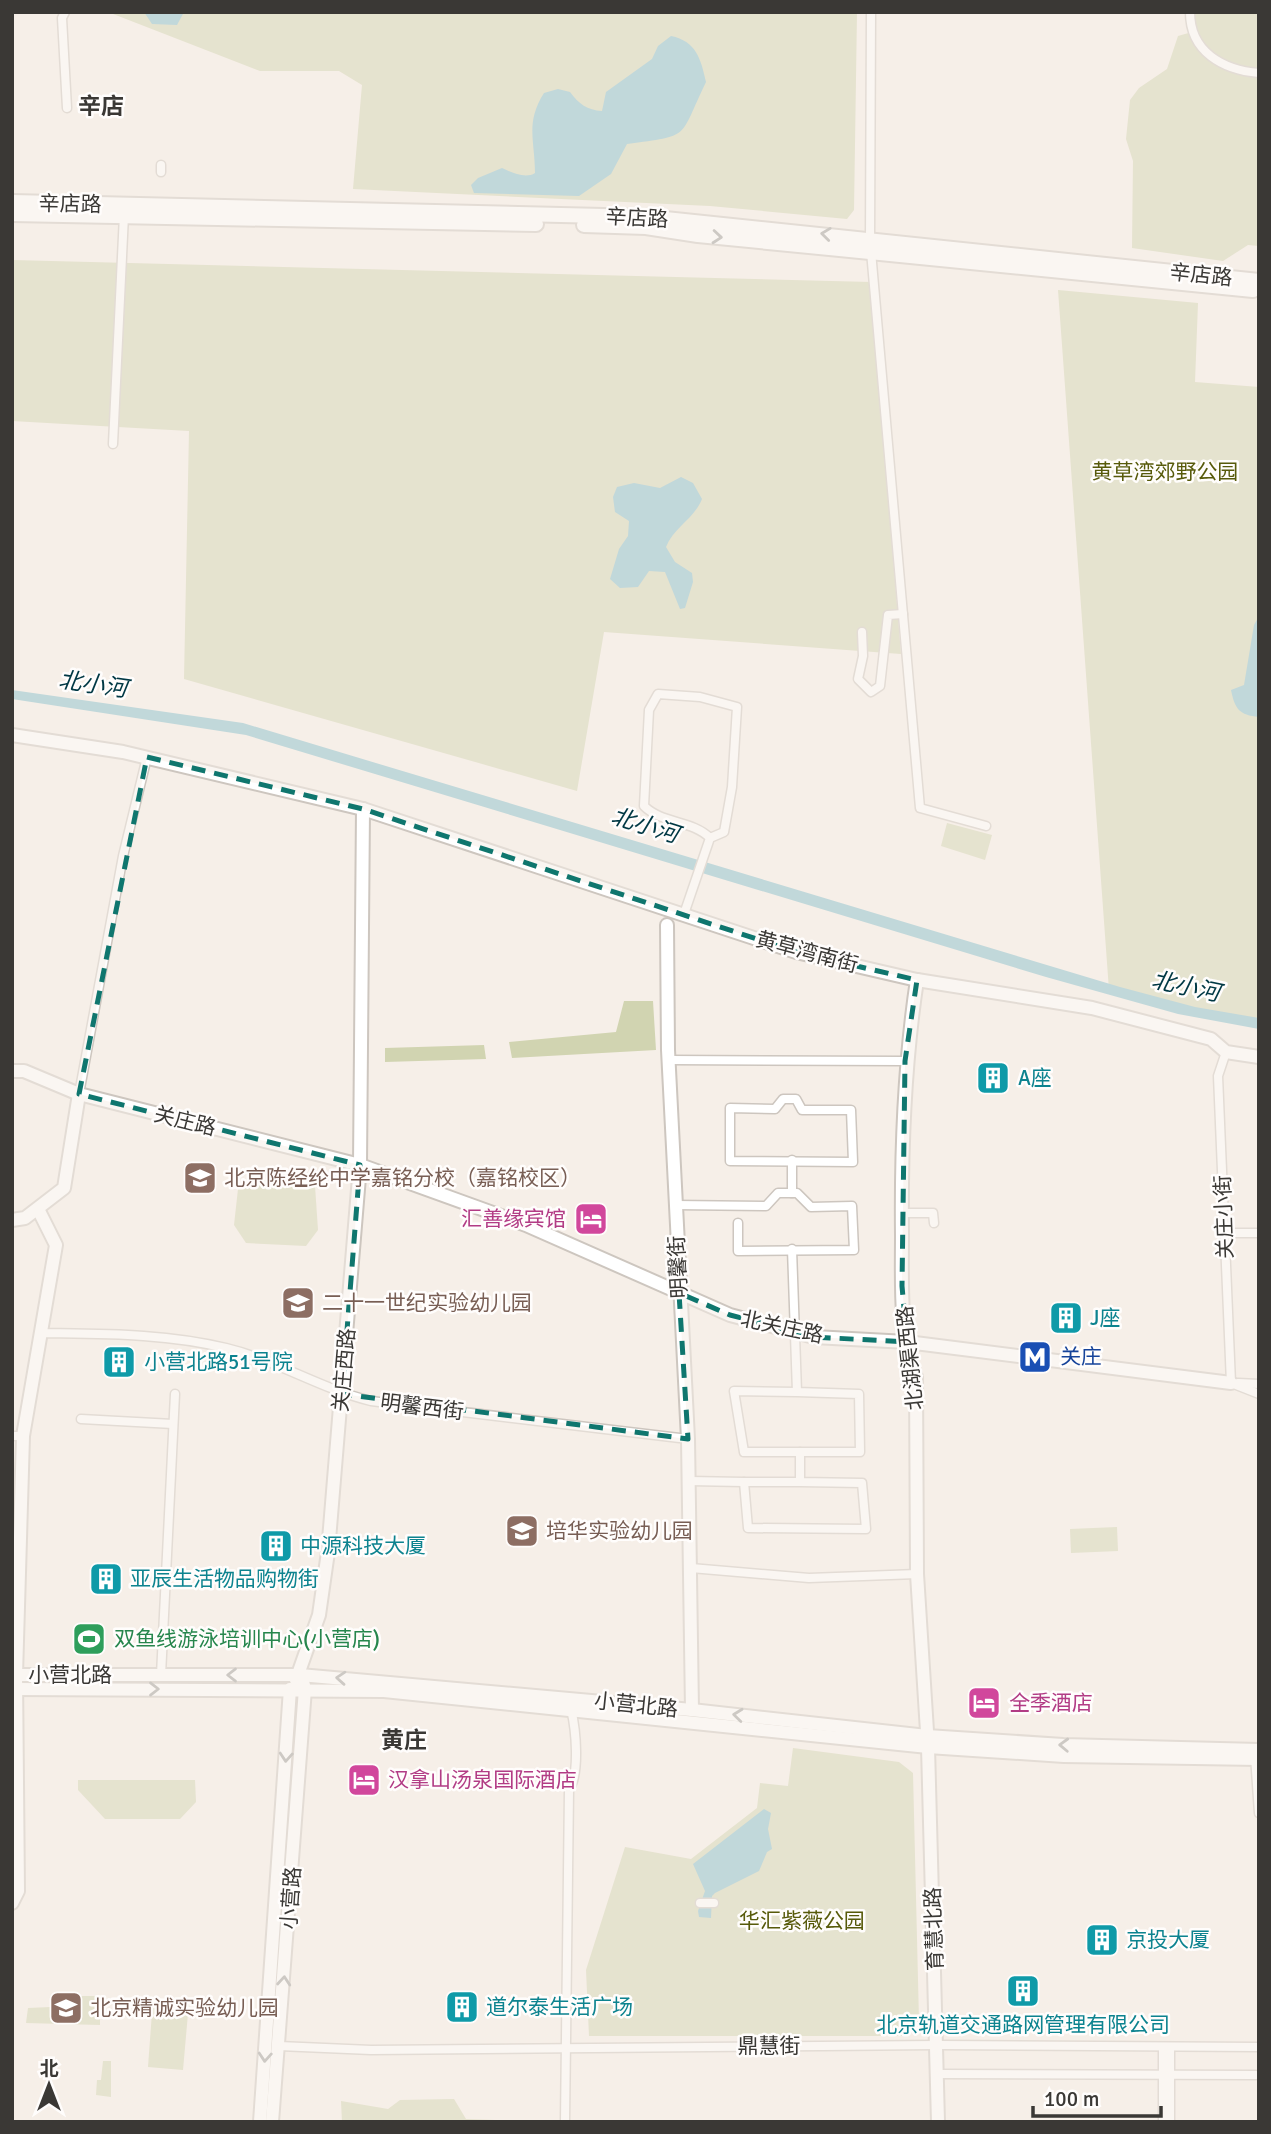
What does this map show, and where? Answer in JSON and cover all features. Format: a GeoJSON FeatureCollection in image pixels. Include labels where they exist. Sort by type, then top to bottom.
{"type":"FeatureCollection","features":[{"type":"Feature","properties":{"kind":"main road","name":"辛店路"},"geometry":{"type":"LineString","coordinates":[[12,202],[124,210]]}},
{"type":"Feature","properties":{"kind":"main road","name":"辛店路"},"geometry":{"type":"LineString","coordinates":[[12,214],[124,210],[646,217],[871,246],[1259,290]]}},
{"type":"Feature","properties":{"kind":"main road","name":"辛店路"},"geometry":{"type":"LineString","coordinates":[[871,246],[1259,281]]}},
{"type":"Feature","properties":{"kind":"street"},"geometry":{"type":"LineString","coordinates":[[65,12],[62,18],[67,108]]}},
{"type":"Feature","properties":{"kind":"street"},"geometry":{"type":"LineString","coordinates":[[871,12],[871,246],[920,808],[986,826]]}},
{"type":"Feature","properties":{"kind":"street"},"geometry":{"type":"LineString","coordinates":[[1190,12],[1192,32],[1213,59],[1226,67],[1259,73]]}},
{"type":"Feature","properties":{"kind":"street"},"geometry":{"type":"LineString","coordinates":[[113,444],[124,210]]}},
{"type":"Feature","properties":{"kind":"street"},"geometry":{"type":"LineString","coordinates":[[862,632],[863,656],[858,679],[871,692],[880,686],[888,615],[903,614]]}},
{"type":"Feature","properties":{"kind":"street"},"geometry":{"type":"LineString","coordinates":[[658,694],[700,697],[737,707],[732,787],[724,832],[709,838],[703,832],[653,815],[644,806],[649,710],[658,694]]}},
{"type":"Feature","properties":{"kind":"street","name":"黄草湾南街"},"geometry":{"type":"LineString","coordinates":[[12,735],[147,757],[363,809],[796,952],[916,980],[1092,1008],[1211,1039],[1226,1052],[1259,1057]]}},
{"type":"Feature","properties":{"kind":"street"},"geometry":{"type":"LineString","coordinates":[[12,1220],[25,1218],[64,1188],[123,856],[147,757]]}},
{"type":"Feature","properties":{"kind":"street","name":"关庄西路"},"geometry":{"type":"LineString","coordinates":[[290,1689],[300,1675],[321,1602],[342,1394],[360,1165],[363,809]]}},
{"type":"Feature","properties":{"kind":"street"},"geometry":{"type":"LineString","coordinates":[[684,914],[709,838]]}},
{"type":"Feature","properties":{"kind":"street","name":"明馨街"},"geometry":{"type":"LineString","coordinates":[[667,925],[669,1060],[688,1439],[692,1710]]}},
{"type":"Feature","properties":{"kind":"street","name":"北湖渠西路"},"geometry":{"type":"LineString","coordinates":[[916,980],[905,1061],[902,1286],[908,1357],[916,1377],[917,1574],[928,1742]]}},
{"type":"Feature","properties":{"kind":"street","name":"关庄小街"},"geometry":{"type":"LineString","coordinates":[[1226,1052],[1218,1076],[1231,1383]]}},
{"type":"Feature","properties":{"kind":"street"},"geometry":{"type":"LineString","coordinates":[[669,1060],[905,1061]]}},
{"type":"Feature","properties":{"kind":"street","name":"关庄路"},"geometry":{"type":"LineString","coordinates":[[12,1071],[24,1071],[79,1094],[360,1165]]}},
{"type":"Feature","properties":{"kind":"street"},"geometry":{"type":"LineString","coordinates":[[783,1099],[796,1100],[802,1110],[851,1111],[853,1162],[792,1160],[730,1161],[730,1108],[775,1108],[783,1099]]}},
{"type":"Feature","properties":{"kind":"street"},"geometry":{"type":"LineString","coordinates":[[792,1160],[792,1193]]}},
{"type":"Feature","properties":{"kind":"street","name":"北关庄路"},"geometry":{"type":"LineString","coordinates":[[360,1165],[526,1225],[730,1315],[793,1332],[814,1337],[907,1342],[1231,1383]]}},
{"type":"Feature","properties":{"kind":"street"},"geometry":{"type":"LineString","coordinates":[[675,1205],[766,1206],[778,1193],[792,1193],[797,1194],[811,1207],[852,1206],[854,1250],[738,1251],[738,1223]]}},
{"type":"Feature","properties":{"kind":"street"},"geometry":{"type":"LineString","coordinates":[[12,1903],[18,1891],[14,1675],[18,1436],[56,1245],[38,1209]]}},
{"type":"Feature","properties":{"kind":"street"},"geometry":{"type":"LineString","coordinates":[[902,1213],[933,1213],[934,1223]]}},
{"type":"Feature","properties":{"kind":"street"},"geometry":{"type":"LineString","coordinates":[[1224,1233],[1259,1233]]}},
{"type":"Feature","properties":{"kind":"street"},"geometry":{"type":"LineString","coordinates":[[792,1249],[797,1392]]}},
{"type":"Feature","properties":{"kind":"street","name":"明馨西街"},"geometry":{"type":"LineString","coordinates":[[40,1333],[154,1334],[229,1349],[342,1394],[371,1401],[688,1439]]}},
{"type":"Feature","properties":{"kind":"street"},"geometry":{"type":"LineString","coordinates":[[1231,1383],[1259,1384]]}},
{"type":"Feature","properties":{"kind":"street"},"geometry":{"type":"LineString","coordinates":[[1231,1383],[1259,1394]]}},
{"type":"Feature","properties":{"kind":"street"},"geometry":{"type":"LineString","coordinates":[[734,1391],[797,1392],[859,1394],[860,1452],[744,1452],[734,1391]]}},
{"type":"Feature","properties":{"kind":"street"},"geometry":{"type":"LineString","coordinates":[[161,1675],[175,1394]]}},
{"type":"Feature","properties":{"kind":"street"},"geometry":{"type":"LineString","coordinates":[[80,1419],[173,1423]]}},
{"type":"Feature","properties":{"kind":"street"},"geometry":{"type":"LineString","coordinates":[[800,1452],[800,1482]]}},
{"type":"Feature","properties":{"kind":"street"},"geometry":{"type":"LineString","coordinates":[[689,1481],[862,1483],[866,1529],[748,1528],[744,1482]]}},
{"type":"Feature","properties":{"kind":"street"},"geometry":{"type":"LineString","coordinates":[[691,1569],[809,1578],[917,1574]]}},
{"type":"Feature","properties":{"kind":"street","name":"小营北路"},"geometry":{"type":"LineString","coordinates":[[14,1675],[300,1675],[692,1710],[928,1742]]}},
{"type":"Feature","properties":{"kind":"street","name":"小营路"},"geometry":{"type":"LineString","coordinates":[[272,2122],[305,1689],[300,1675]]}},
{"type":"Feature","properties":{"kind":"street","name":"小营北路"},"geometry":{"type":"LineString","coordinates":[[14,1689],[384,1691],[928,1742],[1257,1754]]}},
{"type":"Feature","properties":{"kind":"street","name":"小营路"},"geometry":{"type":"LineString","coordinates":[[260,2122],[290,1689]]}},
{"type":"Feature","properties":{"kind":"street"},"geometry":{"type":"LineString","coordinates":[[565,2122],[569,1790],[575,1780],[576,1739],[571,1709]]}},
{"type":"Feature","properties":{"kind":"street","name":"育慧北路"},"geometry":{"type":"LineString","coordinates":[[928,1742],[938,2122]]}},
{"type":"Feature","properties":{"kind":"street"},"geometry":{"type":"LineString","coordinates":[[1257,1754],[1259,1813]]}},
{"type":"Feature","properties":{"kind":"street"},"geometry":{"type":"LineString","coordinates":[[699,1903],[714,1903]]}},
{"type":"Feature","properties":{"kind":"street","name":"鼎慧街"},"geometry":{"type":"LineString","coordinates":[[279,2046],[371,2050],[938,2045],[1259,2047]]}},
{"type":"Feature","properties":{"kind":"street"},"geometry":{"type":"LineString","coordinates":[[1167,2047],[1170,2122]]}},
{"type":"Feature","properties":{"kind":"street"},"geometry":{"type":"LineString","coordinates":[[938,2074],[1256,2076]]}},
{"type":"Feature","properties":{"kind":"street"},"geometry":{"type":"LineString","coordinates":[[1163,2122],[1167,2074]]}},
{"type":"Feature","properties":{"kind":"highlighted area"},"geometry":{"type":"Polygon","coordinates":[[[147,757],[363,809],[796,952],[917,980],[905,1061],[902,1286],[907,1342],[814,1337],[730,1315],[679,1293],[688,1439],[342,1394],[360,1165],[79,1094],[147,757]]]}},
{"type":"Feature","properties":{"kind":"green space"},"geometry":{"type":"Polygon","coordinates":[[[108,12],[857,12],[854,210],[847,219],[710,206],[353,189],[362,85],[339,71],[260,71],[108,12]]]}},
{"type":"Feature","properties":{"kind":"green space"},"geometry":{"type":"Polygon","coordinates":[[[1190,12],[1259,12],[1259,246],[1248,245],[1223,261],[1132,248],[1133,161],[1126,139],[1130,100],[1139,88],[1167,69],[1178,36],[1192,32],[1190,12]]]}},
{"type":"Feature","properties":{"kind":"green space"},"geometry":{"type":"Polygon","coordinates":[[[12,260],[871,282],[901,654],[604,632],[577,791],[184,679],[189,431],[12,421],[12,260]]]}},
{"type":"Feature","properties":{"kind":"green space","name":"黄草湾郊野公园"},"geometry":{"type":"Polygon","coordinates":[[[1058,290],[1198,303],[1195,382],[1259,387],[1259,1022],[1109,990],[1058,290]]]}},
{"type":"Feature","properties":{"kind":"green space"},"geometry":{"type":"Polygon","coordinates":[[[947,823],[992,835],[985,860],[941,846],[947,823]]]}},
{"type":"Feature","properties":{"kind":"green space"},"geometry":{"type":"Polygon","coordinates":[[[624,1001],[653,1001],[656,1050],[512,1058],[509,1042],[616,1032],[624,1001]]]}},
{"type":"Feature","properties":{"kind":"green space"},"geometry":{"type":"Polygon","coordinates":[[[484,1045],[486,1059],[385,1062],[385,1048],[484,1045]]]}},
{"type":"Feature","properties":{"kind":"green space"},"geometry":{"type":"Polygon","coordinates":[[[257,1171],[298,1176],[315,1186],[318,1230],[306,1246],[246,1243],[234,1225],[238,1189],[257,1171]]]}},
{"type":"Feature","properties":{"kind":"green space"},"geometry":{"type":"Polygon","coordinates":[[[1117,1527],[1118,1551],[1071,1553],[1070,1529],[1117,1527]]]}},
{"type":"Feature","properties":{"kind":"green space","name":"华汇紫薇公园"},"geometry":{"type":"Polygon","coordinates":[[[793,1748],[899,1762],[913,1773],[919,2021],[902,2036],[589,2036],[586,1970],[625,1847],[691,1859],[757,1808],[760,1783],[788,1786],[793,1748]]]}},
{"type":"Feature","properties":{"kind":"green space"},"geometry":{"type":"Polygon","coordinates":[[[78,1780],[195,1780],[196,1802],[180,1819],[105,1819],[78,1790],[78,1780]]]}},
{"type":"Feature","properties":{"kind":"green space"},"geometry":{"type":"Polygon","coordinates":[[[53,1996],[100,1996],[100,2025],[26,2023],[28,2008],[51,2007],[53,1996]]]}},
{"type":"Feature","properties":{"kind":"green space"},"geometry":{"type":"Polygon","coordinates":[[[153,1999],[189,2002],[183,2070],[148,2067],[153,1999]]]}},
{"type":"Feature","properties":{"kind":"green space"},"geometry":{"type":"Polygon","coordinates":[[[103,2061],[111,2061],[111,2097],[96,2095],[103,2061]]]}},
{"type":"Feature","properties":{"kind":"green space"},"geometry":{"type":"Polygon","coordinates":[[[454,2099],[466,2119],[550,2122],[342,2122],[341,2101],[388,2109],[400,2100],[454,2099]]]}},
{"type":"Feature","properties":{"kind":"water"},"geometry":{"type":"Polygon","coordinates":[[[144,12],[184,12],[177,25],[152,24],[144,12]]]}},
{"type":"Feature","properties":{"kind":"water"},"geometry":{"type":"Polygon","coordinates":[[[671,36],[686,42],[696,52],[706,82],[686,125],[680,131],[663,139],[627,144],[611,174],[579,196],[474,193],[471,185],[478,178],[502,168],[523,175],[535,173],[533,123],[544,93],[558,89],[570,92],[584,106],[602,111],[606,92],[652,59],[658,46],[671,36]]]}},
{"type":"Feature","properties":{"kind":"water"},"geometry":{"type":"Polygon","coordinates":[[[681,477],[693,483],[702,499],[666,547],[675,562],[692,573],[693,582],[685,608],[680,609],[665,572],[649,571],[638,587],[620,588],[610,579],[619,549],[628,536],[629,521],[615,512],[613,497],[617,487],[634,483],[660,488],[681,477]]]}},
{"type":"Feature","properties":{"kind":"water"},"geometry":{"type":"Polygon","coordinates":[[[1259,616],[1259,717],[1242,713],[1234,702],[1231,690],[1244,685],[1254,625],[1259,616]]]}},
{"type":"Feature","properties":{"kind":"water","name":"北小河"},"geometry":{"type":"Polygon","coordinates":[[[12,690],[243,723],[1120,987],[1195,1007],[1259,1018],[1259,1029],[1178,1014],[1046,977],[246,735],[12,699],[12,690]]]}},
{"type":"Feature","properties":{"kind":"water"},"geometry":{"type":"Polygon","coordinates":[[[764,1809],[771,1813],[768,1829],[772,1849],[767,1852],[759,1871],[715,1893],[712,1896],[711,1918],[699,1917],[698,1911],[705,1891],[693,1864],[764,1809]]]}},
{"type":"Feature","properties":{"kind":"place","name":"A座"},"geometry":{"type":"Point","coordinates":[993,1078]}},
{"type":"Feature","properties":{"kind":"place","name":"北京陈经纶中学嘉铭分校（嘉铭校区）"},"geometry":{"type":"Point","coordinates":[200,1178]}},
{"type":"Feature","properties":{"kind":"place","name":"汇善缘宾馆"},"geometry":{"type":"Point","coordinates":[591,1219]}},
{"type":"Feature","properties":{"kind":"place","name":"二十一世纪实验幼儿园"},"geometry":{"type":"Point","coordinates":[298,1303]}},
{"type":"Feature","properties":{"kind":"place","name":"J座"},"geometry":{"type":"Point","coordinates":[1066,1318]}},
{"type":"Feature","properties":{"kind":"place","name":"关庄"},"geometry":{"type":"Point","coordinates":[1035,1357]}},
{"type":"Feature","properties":{"kind":"place","name":"小营北路51号院"},"geometry":{"type":"Point","coordinates":[119,1362]}},
{"type":"Feature","properties":{"kind":"place","name":"培华实验幼儿园"},"geometry":{"type":"Point","coordinates":[522,1531]}},
{"type":"Feature","properties":{"kind":"place","name":"中源科技大厦"},"geometry":{"type":"Point","coordinates":[276,1546]}},
{"type":"Feature","properties":{"kind":"place","name":"亚辰生活物品购物街"},"geometry":{"type":"Point","coordinates":[106,1579]}},
{"type":"Feature","properties":{"kind":"place","name":"双鱼线游泳培训中心(小营店)"},"geometry":{"type":"Point","coordinates":[89,1639]}},
{"type":"Feature","properties":{"kind":"place","name":"全季酒店"},"geometry":{"type":"Point","coordinates":[984,1703]}},
{"type":"Feature","properties":{"kind":"place","name":"汉拿山汤泉国际酒店"},"geometry":{"type":"Point","coordinates":[364,1780]}},
{"type":"Feature","properties":{"kind":"place","name":"京投大厦"},"geometry":{"type":"Point","coordinates":[1102,1940]}},
{"type":"Feature","properties":{"kind":"place","name":"北京轨道交通路网管理有限公司"},"geometry":{"type":"Point","coordinates":[1023,1991]}},
{"type":"Feature","properties":{"kind":"place","name":"道尔泰生活广场"},"geometry":{"type":"Point","coordinates":[462,2007]}},
{"type":"Feature","properties":{"kind":"place","name":"北京精诚实验幼儿园"},"geometry":{"type":"Point","coordinates":[66,2008]}},
{"type":"Feature","properties":{"kind":"district","name":"辛店"},"geometry":{"type":"Point","coordinates":[101,106]}},
{"type":"Feature","properties":{"kind":"district","name":"黄庄"},"geometry":{"type":"Point","coordinates":[404,1740]}}]}
